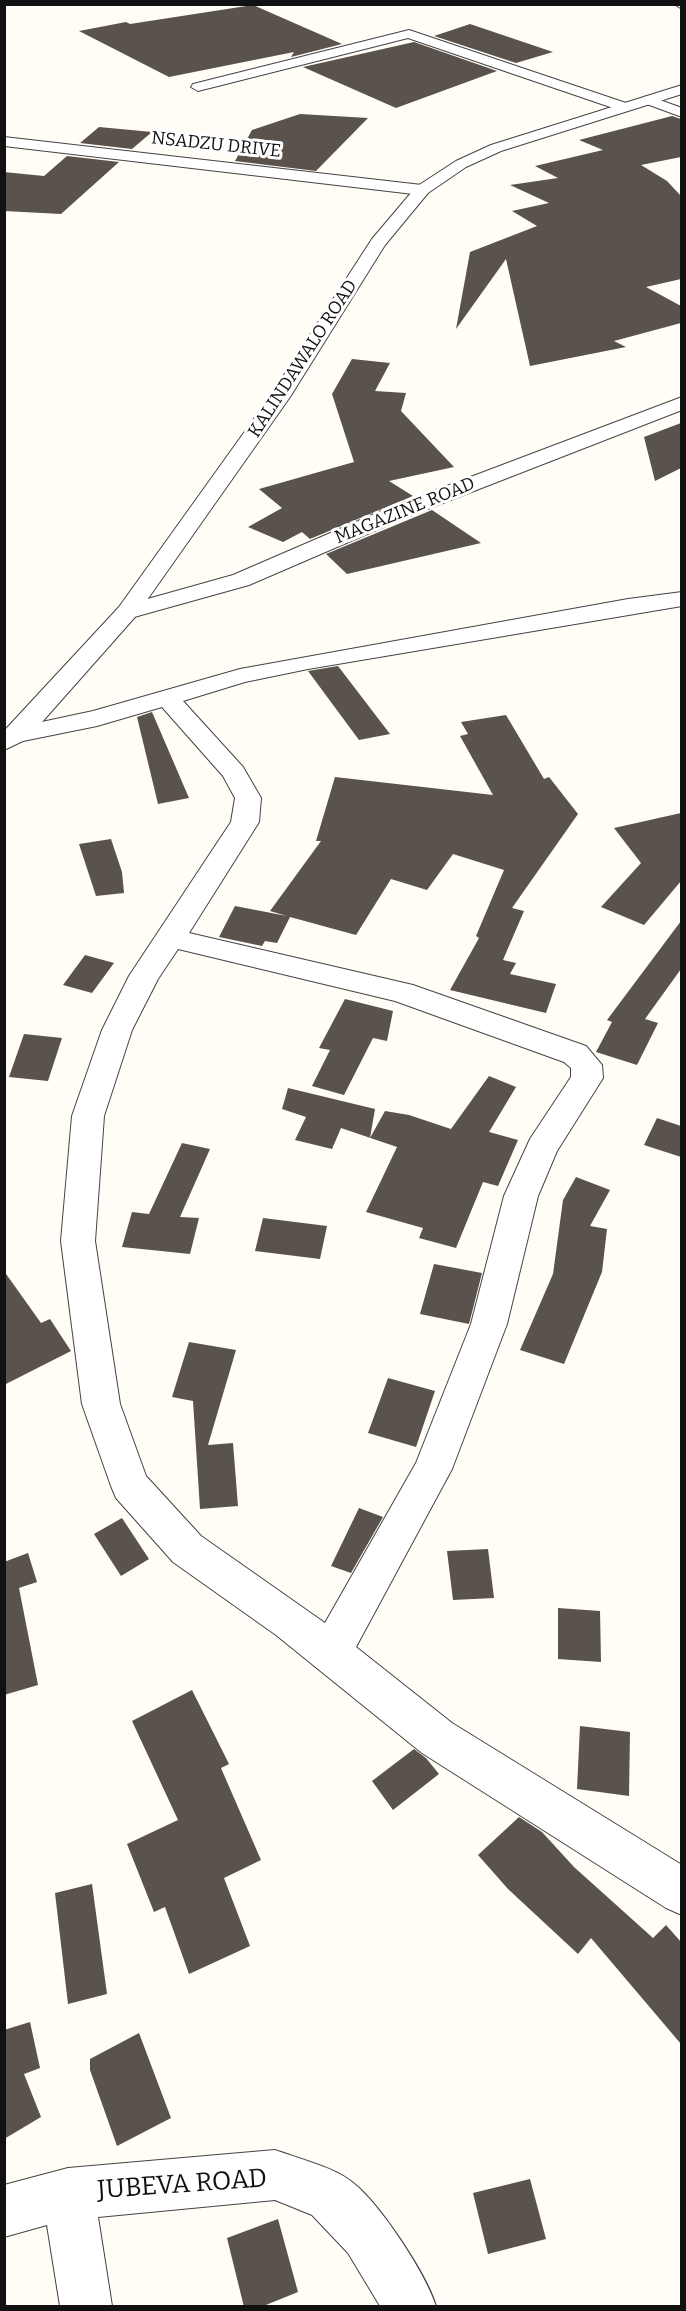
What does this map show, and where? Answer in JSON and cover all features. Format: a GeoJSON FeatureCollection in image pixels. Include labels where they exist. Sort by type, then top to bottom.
{"type":"FeatureCollection","features":[{"type":"Feature","properties":{"kind":"street"},"geometry":{"type":"LineString","coordinates":[[198,87],[409,34],[624,107]]}},
{"type":"Feature","properties":{"kind":"street","name":"KALINDAWALO ROAD"},"geometry":{"type":"LineString","coordinates":[[11,738],[127,612],[280,397],[378,243],[422,190],[461,164],[496,147],[681,89]]}},
{"type":"Feature","properties":{"kind":"street"},"geometry":{"type":"LineString","coordinates":[[649,100],[681,114]]}},
{"type":"Feature","properties":{"kind":"street","name":"NSADZU DRIVE"},"geometry":{"type":"LineString","coordinates":[[4,141],[422,190]]}},
{"type":"Feature","properties":{"kind":"street","name":"MAGAZINE ROAD"},"geometry":{"type":"LineString","coordinates":[[127,612],[241,580],[394,514],[681,403]]}},
{"type":"Feature","properties":{"kind":"street"},"geometry":{"type":"LineString","coordinates":[[11,738],[168,699],[240,676],[628,606],[681,599]]}},
{"type":"Feature","properties":{"kind":"street"},"geometry":{"type":"LineString","coordinates":[[168,699],[234,773],[248,798],[245,822],[171,939],[144,976],[117,1030],[88,1116],[78,1241],[101,1404],[130,1486],[187,1549],[291,1621],[437,1738],[681,1892]]}},
{"type":"Feature","properties":{"kind":"street"},"geometry":{"type":"LineString","coordinates":[[171,939],[402,992],[575,1054],[586,1065],[587,1078],[542,1148],[521,1196],[489,1324],[433,1469],[331,1653]]}},
{"type":"Feature","properties":{"kind":"street","name":"JUBEVA ROAD"},"geometry":{"type":"LineString","coordinates":[[4,2211],[68,2194],[275,2175],[330,2197],[366,2235],[410,2307]]}},
{"type":"Feature","properties":{"kind":"street"},"geometry":{"type":"LineString","coordinates":[[68,2194],[86,2307]]}},
{"type":"Feature","properties":{"kind":"building"},"geometry":{"type":"Polygon","coordinates":[[[253,5],[342,44],[291,57],[294,52],[169,77],[79,31],[126,22],[130,24],[253,5]]]}},
{"type":"Feature","properties":{"kind":"building"},"geometry":{"type":"Polygon","coordinates":[[[470,24],[553,52],[516,63],[434,36],[470,24]]]}},
{"type":"Feature","properties":{"kind":"building"},"geometry":{"type":"Polygon","coordinates":[[[414,42],[497,71],[396,108],[303,67],[414,42]]]}},
{"type":"Feature","properties":{"kind":"building"},"geometry":{"type":"Polygon","coordinates":[[[300,114],[368,118],[316,171],[235,161],[252,130],[300,114]]]}},
{"type":"Feature","properties":{"kind":"building"},"geometry":{"type":"Polygon","coordinates":[[[672,116],[681,119],[681,157],[641,165],[667,181],[681,196],[681,279],[646,287],[681,306],[681,323],[614,341],[626,347],[530,366],[506,259],[456,329],[470,252],[537,226],[512,211],[549,203],[510,185],[558,178],[535,166],[603,150],[579,140],[672,116]]]}},
{"type":"Feature","properties":{"kind":"building"},"geometry":{"type":"Polygon","coordinates":[[[99,127],[152,132],[132,149],[80,143],[99,127]]]}},
{"type":"Feature","properties":{"kind":"building"},"geometry":{"type":"Polygon","coordinates":[[[67,156],[119,162],[61,214],[4,211],[4,172],[44,176],[67,156]]]}},
{"type":"Feature","properties":{"kind":"building"},"geometry":{"type":"Polygon","coordinates":[[[352,359],[390,363],[375,391],[406,393],[401,411],[454,467],[389,481],[413,496],[310,539],[302,532],[283,542],[248,527],[282,508],[259,489],[354,462],[332,394],[352,359]]]}},
{"type":"Feature","properties":{"kind":"building"},"geometry":{"type":"Polygon","coordinates":[[[681,423],[681,468],[655,481],[644,437],[681,423]]]}},
{"type":"Feature","properties":{"kind":"building"},"geometry":{"type":"Polygon","coordinates":[[[432,510],[481,543],[347,574],[326,554],[432,510]]]}},
{"type":"Feature","properties":{"kind":"building"},"geometry":{"type":"Polygon","coordinates":[[[338,666],[390,734],[359,740],[308,671],[338,666]]]}},
{"type":"Feature","properties":{"kind":"building"},"geometry":{"type":"Polygon","coordinates":[[[152,712],[189,798],[158,804],[137,717],[152,712]]]}},
{"type":"Feature","properties":{"kind":"building"},"geometry":{"type":"Polygon","coordinates":[[[506,715],[544,779],[549,777],[578,814],[512,908],[524,911],[503,960],[516,963],[510,974],[556,984],[546,1013],[450,990],[479,938],[476,936],[504,870],[453,854],[427,890],[391,879],[356,935],[290,917],[277,943],[265,941],[262,946],[219,937],[235,906],[287,916],[270,911],[321,841],[316,841],[335,777],[493,795],[460,736],[468,734],[461,722],[506,715]]]}},
{"type":"Feature","properties":{"kind":"building"},"geometry":{"type":"Polygon","coordinates":[[[681,813],[681,881],[644,925],[601,907],[641,863],[614,828],[681,813]]]}},
{"type":"Feature","properties":{"kind":"building"},"geometry":{"type":"Polygon","coordinates":[[[111,839],[122,872],[124,893],[96,896],[79,844],[111,839]]]}},
{"type":"Feature","properties":{"kind":"building"},"geometry":{"type":"Polygon","coordinates":[[[681,921],[681,969],[645,1019],[658,1023],[637,1065],[596,1052],[612,1022],[607,1020],[681,921]]]}},
{"type":"Feature","properties":{"kind":"building"},"geometry":{"type":"Polygon","coordinates":[[[85,955],[114,963],[92,993],[63,985],[85,955]]]}},
{"type":"Feature","properties":{"kind":"building"},"geometry":{"type":"Polygon","coordinates":[[[345,999],[393,1011],[387,1041],[373,1038],[344,1095],[312,1086],[330,1050],[319,1048],[345,999]]]}},
{"type":"Feature","properties":{"kind":"building"},"geometry":{"type":"Polygon","coordinates":[[[24,1034],[62,1038],[48,1081],[9,1077],[24,1034]]]}},
{"type":"Feature","properties":{"kind":"building"},"geometry":{"type":"Polygon","coordinates":[[[489,1076],[516,1087],[489,1132],[518,1140],[498,1186],[483,1182],[456,1248],[419,1238],[423,1228],[366,1212],[397,1147],[370,1138],[385,1111],[409,1115],[451,1129],[489,1076]]]}},
{"type":"Feature","properties":{"kind":"building"},"geometry":{"type":"Polygon","coordinates":[[[288,1088],[375,1109],[370,1138],[341,1128],[332,1149],[295,1140],[306,1117],[282,1109],[288,1088]]]}},
{"type":"Feature","properties":{"kind":"building"},"geometry":{"type":"Polygon","coordinates":[[[657,1118],[681,1126],[681,1157],[644,1145],[657,1118]]]}},
{"type":"Feature","properties":{"kind":"building"},"geometry":{"type":"Polygon","coordinates":[[[182,1143],[210,1149],[180,1217],[199,1218],[190,1254],[122,1247],[132,1212],[149,1214],[182,1143]]]}},
{"type":"Feature","properties":{"kind":"building"},"geometry":{"type":"Polygon","coordinates":[[[576,1177],[610,1190],[590,1226],[607,1229],[602,1272],[564,1364],[520,1350],[553,1274],[563,1200],[576,1177]]]}},
{"type":"Feature","properties":{"kind":"building"},"geometry":{"type":"Polygon","coordinates":[[[263,1218],[327,1226],[320,1259],[255,1251],[263,1218]]]}},
{"type":"Feature","properties":{"kind":"building"},"geometry":{"type":"Polygon","coordinates":[[[434,1264],[482,1273],[469,1324],[420,1314],[434,1264]]]}},
{"type":"Feature","properties":{"kind":"building"},"geometry":{"type":"Polygon","coordinates":[[[4,1271],[41,1323],[50,1319],[71,1351],[4,1385],[4,1271]]]}},
{"type":"Feature","properties":{"kind":"building"},"geometry":{"type":"Polygon","coordinates":[[[189,1342],[236,1350],[208,1445],[233,1443],[238,1506],[200,1509],[193,1401],[172,1397],[189,1342]]]}},
{"type":"Feature","properties":{"kind":"building"},"geometry":{"type":"Polygon","coordinates":[[[388,1378],[435,1391],[416,1447],[368,1433],[388,1378]]]}},
{"type":"Feature","properties":{"kind":"building"},"geometry":{"type":"Polygon","coordinates":[[[359,1508],[383,1517],[351,1573],[331,1566],[359,1508]]]}},
{"type":"Feature","properties":{"kind":"building"},"geometry":{"type":"Polygon","coordinates":[[[122,1518],[149,1559],[121,1576],[94,1534],[122,1518]]]}},
{"type":"Feature","properties":{"kind":"building"},"geometry":{"type":"Polygon","coordinates":[[[488,1549],[494,1598],[453,1600],[447,1551],[488,1549]]]}},
{"type":"Feature","properties":{"kind":"building"},"geometry":{"type":"Polygon","coordinates":[[[28,1553],[37,1582],[19,1588],[38,1685],[4,1695],[4,1562],[28,1553]]]}},
{"type":"Feature","properties":{"kind":"building"},"geometry":{"type":"Polygon","coordinates":[[[558,1608],[600,1611],[601,1662],[558,1659],[558,1608]]]}},
{"type":"Feature","properties":{"kind":"building"},"geometry":{"type":"Polygon","coordinates":[[[192,1690],[229,1764],[221,1768],[261,1860],[224,1878],[250,1946],[189,1974],[165,1907],[154,1912],[127,1844],[178,1820],[132,1721],[192,1690]]]}},
{"type":"Feature","properties":{"kind":"building"},"geometry":{"type":"Polygon","coordinates":[[[580,1726],[630,1732],[629,1796],[577,1789],[580,1726]]]}},
{"type":"Feature","properties":{"kind":"building"},"geometry":{"type":"Polygon","coordinates":[[[414,1749],[426,1758],[439,1774],[393,1810],[372,1781],[414,1749]]]}},
{"type":"Feature","properties":{"kind":"building"},"geometry":{"type":"Polygon","coordinates":[[[519,1817],[542,1832],[574,1867],[653,1938],[666,1925],[681,1942],[681,2044],[591,1938],[578,1954],[508,1889],[478,1855],[519,1817]]]}},
{"type":"Feature","properties":{"kind":"building"},"geometry":{"type":"Polygon","coordinates":[[[92,1884],[107,1994],[68,2004],[55,1893],[92,1884]]]}},
{"type":"Feature","properties":{"kind":"building"},"geometry":{"type":"Polygon","coordinates":[[[30,2022],[40,2068],[24,2074],[41,2117],[4,2139],[4,2030],[30,2022]]]}},
{"type":"Feature","properties":{"kind":"building"},"geometry":{"type":"Polygon","coordinates":[[[139,2033],[171,2118],[117,2146],[90,2070],[90,2059],[139,2033]]]}},
{"type":"Feature","properties":{"kind":"building"},"geometry":{"type":"Polygon","coordinates":[[[530,2179],[546,2239],[488,2254],[473,2193],[530,2179]]]}},
{"type":"Feature","properties":{"kind":"building"},"geometry":{"type":"Polygon","coordinates":[[[278,2219],[298,2292],[261,2307],[244,2307],[227,2238],[278,2219]]]}}]}
